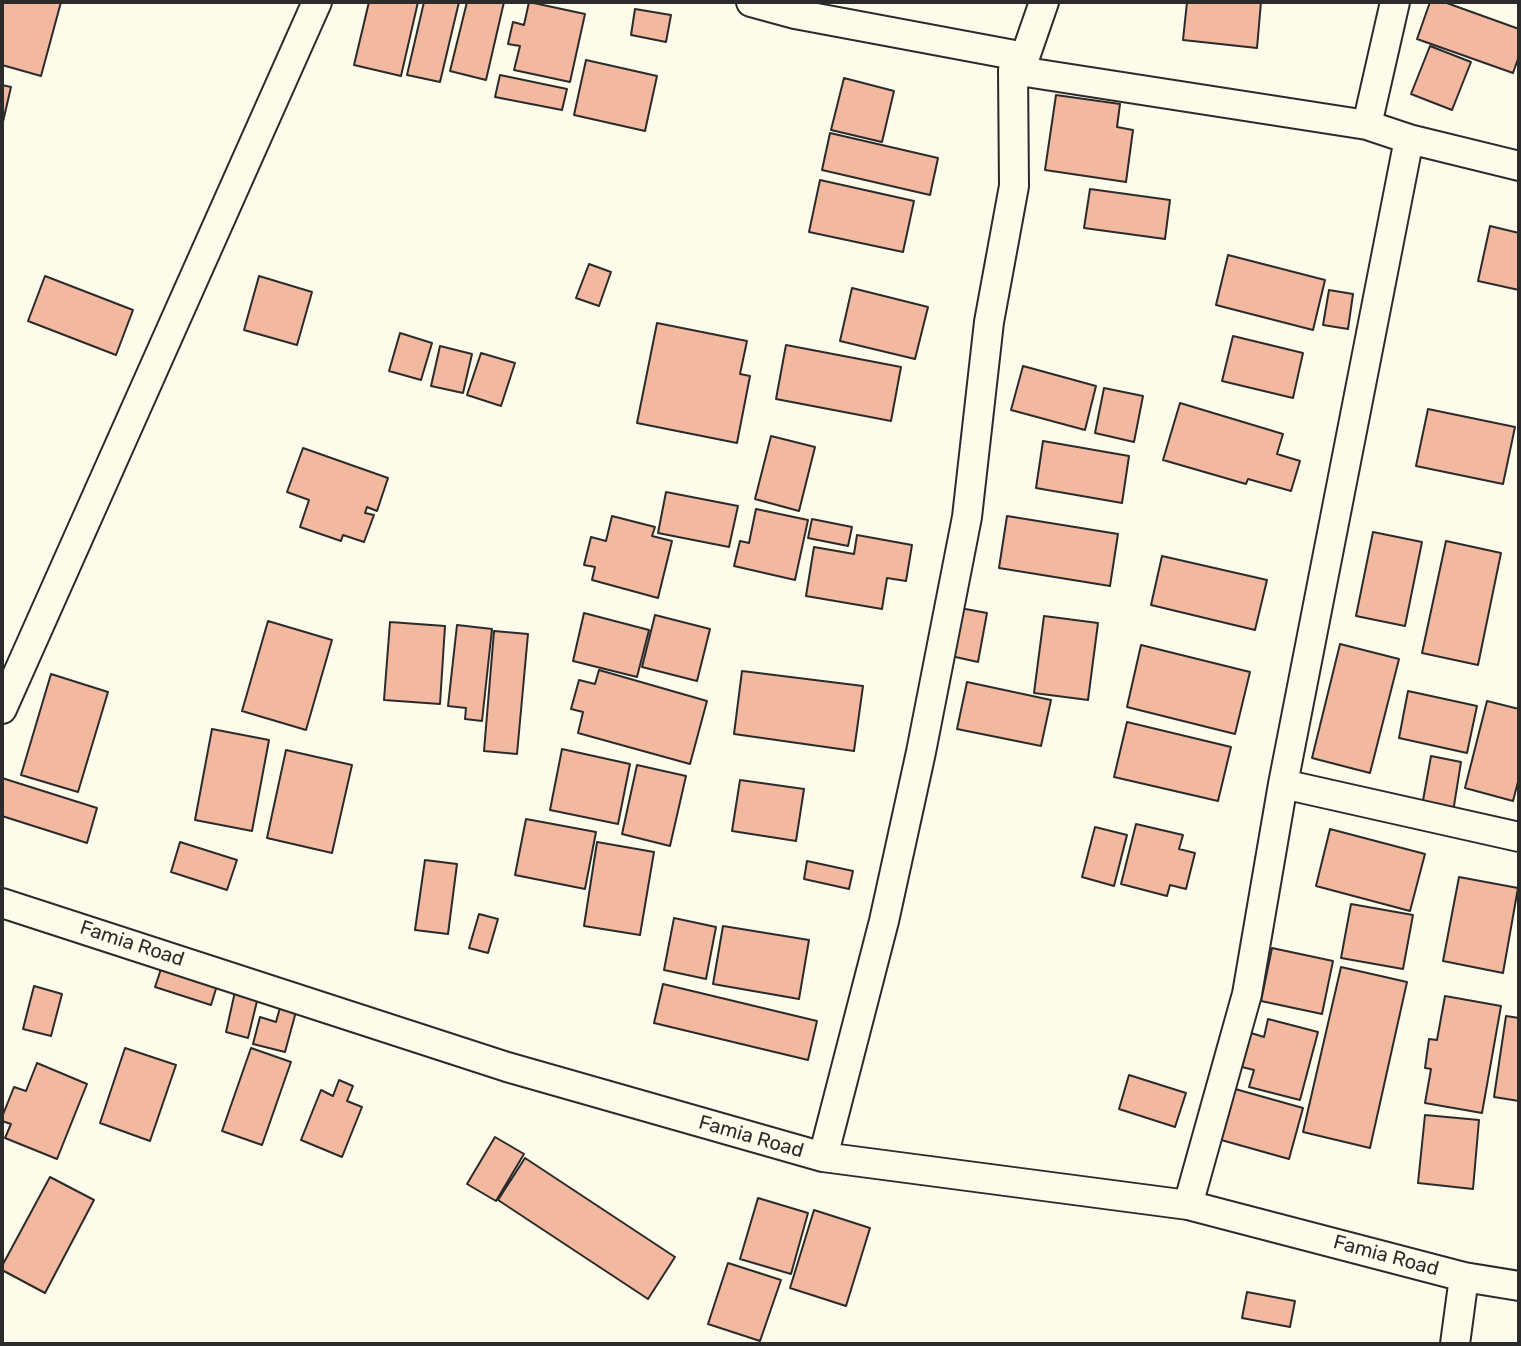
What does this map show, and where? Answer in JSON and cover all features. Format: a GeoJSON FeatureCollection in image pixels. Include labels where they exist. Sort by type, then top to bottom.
{"type":"FeatureCollection","features":[{"type":"Feature","properties":{"kind":"street"},"geometry":{"type":"LineString","coordinates":[[2,709],[317,2]]}},
{"type":"Feature","properties":{"kind":"street"},"geometry":{"type":"LineString","coordinates":[[751,2],[1019,64],[1367,125],[1409,139],[1519,166]]}},
{"type":"Feature","properties":{"kind":"street"},"geometry":{"type":"LineString","coordinates":[[823,1157],[884,921],[967,517],[989,322],[1014,186],[1019,64],[1044,2]]}},
{"type":"Feature","properties":{"kind":"street"},"geometry":{"type":"LineString","coordinates":[[1367,125],[1395,2]]}},
{"type":"Feature","properties":{"kind":"street"},"geometry":{"type":"LineString","coordinates":[[1188,1205],[1247,994],[1283,784],[1409,139]]}},
{"type":"Feature","properties":{"kind":"street"},"geometry":{"type":"LineString","coordinates":[[1283,784],[1519,837]]}},
{"type":"Feature","properties":{"kind":"street","name":"Famia Road"},"geometry":{"type":"LineString","coordinates":[[2,903],[507,1067],[823,1157],[1188,1205],[1464,1277],[1519,1286]]}},
{"type":"Feature","properties":{"kind":"street"},"geometry":{"type":"LineString","coordinates":[[1455,1344],[1464,1277]]}},
{"type":"Feature","properties":{"kind":"building"},"geometry":{"type":"Polygon","coordinates":[[[2,2],[61,2],[41,76],[2,65],[2,2]]]}},
{"type":"Feature","properties":{"kind":"building"},"geometry":{"type":"Polygon","coordinates":[[[369,2],[418,2],[401,76],[354,65],[369,2]]]}},
{"type":"Feature","properties":{"kind":"building"},"geometry":{"type":"Polygon","coordinates":[[[424,2],[459,2],[440,82],[407,75],[424,2]]]}},
{"type":"Feature","properties":{"kind":"building"},"geometry":{"type":"Polygon","coordinates":[[[467,2],[504,2],[486,80],[450,71],[467,2]]]}},
{"type":"Feature","properties":{"kind":"building"},"geometry":{"type":"Polygon","coordinates":[[[529,2],[585,14],[570,82],[514,70],[520,46],[508,44],[513,22],[524,25],[529,2]]]}},
{"type":"Feature","properties":{"kind":"building"},"geometry":{"type":"Polygon","coordinates":[[[1187,2],[1261,2],[1257,48],[1183,40],[1187,2]]]}},
{"type":"Feature","properties":{"kind":"building"},"geometry":{"type":"Polygon","coordinates":[[[1430,2],[1444,2],[1519,29],[1519,56],[1513,73],[1417,39],[1430,2]]]}},
{"type":"Feature","properties":{"kind":"building"},"geometry":{"type":"Polygon","coordinates":[[[635,9],[671,15],[666,42],[631,35],[635,9]]]}},
{"type":"Feature","properties":{"kind":"building"},"geometry":{"type":"Polygon","coordinates":[[[1430,46],[1471,62],[1452,110],[1411,94],[1430,46]]]}},
{"type":"Feature","properties":{"kind":"building"},"geometry":{"type":"Polygon","coordinates":[[[586,60],[657,76],[645,131],[574,115],[586,60]]]}},
{"type":"Feature","properties":{"kind":"building"},"geometry":{"type":"Polygon","coordinates":[[[500,75],[567,89],[562,110],[495,97],[500,75]]]}},
{"type":"Feature","properties":{"kind":"building"},"geometry":{"type":"Polygon","coordinates":[[[844,78],[894,91],[882,142],[831,130],[844,78]]]}},
{"type":"Feature","properties":{"kind":"building"},"geometry":{"type":"Polygon","coordinates":[[[2,85],[11,87],[2,126],[2,85]]]}},
{"type":"Feature","properties":{"kind":"building"},"geometry":{"type":"Polygon","coordinates":[[[1056,95],[1120,104],[1117,127],[1133,130],[1126,182],[1045,170],[1056,95]]]}},
{"type":"Feature","properties":{"kind":"building"},"geometry":{"type":"Polygon","coordinates":[[[830,133],[938,158],[930,195],[822,170],[830,133]]]}},
{"type":"Feature","properties":{"kind":"building"},"geometry":{"type":"Polygon","coordinates":[[[820,180],[914,201],[903,252],[809,232],[820,180]]]}},
{"type":"Feature","properties":{"kind":"building"},"geometry":{"type":"Polygon","coordinates":[[[1090,189],[1170,200],[1165,239],[1084,228],[1090,189]]]}},
{"type":"Feature","properties":{"kind":"building"},"geometry":{"type":"Polygon","coordinates":[[[1490,226],[1519,233],[1519,290],[1478,281],[1490,226]]]}},
{"type":"Feature","properties":{"kind":"building"},"geometry":{"type":"Polygon","coordinates":[[[1228,255],[1325,280],[1313,330],[1216,305],[1228,255]]]}},
{"type":"Feature","properties":{"kind":"building"},"geometry":{"type":"Polygon","coordinates":[[[589,264],[611,272],[599,306],[576,298],[589,264]]]}},
{"type":"Feature","properties":{"kind":"building"},"geometry":{"type":"Polygon","coordinates":[[[45,276],[133,310],[116,355],[28,321],[45,276]]]}},
{"type":"Feature","properties":{"kind":"building"},"geometry":{"type":"Polygon","coordinates":[[[259,276],[312,292],[297,345],[244,330],[259,276]]]}},
{"type":"Feature","properties":{"kind":"building"},"geometry":{"type":"Polygon","coordinates":[[[852,288],[928,307],[915,359],[840,341],[852,288]]]}},
{"type":"Feature","properties":{"kind":"building"},"geometry":{"type":"Polygon","coordinates":[[[1329,290],[1353,294],[1348,329],[1323,325],[1329,290]]]}},
{"type":"Feature","properties":{"kind":"building"},"geometry":{"type":"Polygon","coordinates":[[[657,323],[747,341],[740,374],[750,376],[737,443],[637,423],[657,323]]]}},
{"type":"Feature","properties":{"kind":"building"},"geometry":{"type":"Polygon","coordinates":[[[400,333],[432,343],[421,380],[389,371],[400,333]]]}},
{"type":"Feature","properties":{"kind":"building"},"geometry":{"type":"Polygon","coordinates":[[[1233,336],[1303,353],[1293,398],[1222,381],[1233,336]]]}},
{"type":"Feature","properties":{"kind":"building"},"geometry":{"type":"Polygon","coordinates":[[[786,345],[901,367],[891,421],[776,399],[786,345]]]}},
{"type":"Feature","properties":{"kind":"building"},"geometry":{"type":"Polygon","coordinates":[[[440,346],[472,354],[463,393],[431,386],[440,346]]]}},
{"type":"Feature","properties":{"kind":"building"},"geometry":{"type":"Polygon","coordinates":[[[481,353],[515,363],[501,406],[467,395],[481,353]]]}},
{"type":"Feature","properties":{"kind":"building"},"geometry":{"type":"Polygon","coordinates":[[[1023,366],[1096,386],[1085,430],[1011,410],[1023,366]]]}},
{"type":"Feature","properties":{"kind":"building"},"geometry":{"type":"Polygon","coordinates":[[[1104,388],[1143,396],[1134,442],[1095,433],[1104,388]]]}},
{"type":"Feature","properties":{"kind":"building"},"geometry":{"type":"Polygon","coordinates":[[[1180,403],[1283,434],[1277,454],[1300,461],[1291,491],[1248,479],[1246,484],[1163,460],[1180,403]]]}},
{"type":"Feature","properties":{"kind":"building"},"geometry":{"type":"Polygon","coordinates":[[[1428,409],[1515,427],[1503,484],[1416,466],[1428,409]]]}},
{"type":"Feature","properties":{"kind":"building"},"geometry":{"type":"Polygon","coordinates":[[[771,436],[815,447],[799,511],[755,499],[771,436]]]}},
{"type":"Feature","properties":{"kind":"building"},"geometry":{"type":"Polygon","coordinates":[[[1043,441],[1129,456],[1122,503],[1036,488],[1043,441]]]}},
{"type":"Feature","properties":{"kind":"building"},"geometry":{"type":"Polygon","coordinates":[[[303,448],[388,478],[377,511],[367,507],[365,513],[374,515],[364,542],[343,535],[341,541],[300,527],[309,500],[287,492],[303,448]]]}},
{"type":"Feature","properties":{"kind":"building"},"geometry":{"type":"Polygon","coordinates":[[[666,492],[738,506],[729,547],[658,533],[666,492]]]}},
{"type":"Feature","properties":{"kind":"building"},"geometry":{"type":"Polygon","coordinates":[[[756,509],[808,520],[795,580],[734,566],[740,541],[749,543],[756,509]]]}},
{"type":"Feature","properties":{"kind":"building"},"geometry":{"type":"Polygon","coordinates":[[[612,516],[655,527],[652,536],[672,541],[658,598],[592,580],[595,567],[584,565],[591,537],[606,541],[612,516]]]}},
{"type":"Feature","properties":{"kind":"building"},"geometry":{"type":"Polygon","coordinates":[[[1007,516],[1118,534],[1110,586],[999,568],[1007,516]]]}},
{"type":"Feature","properties":{"kind":"building"},"geometry":{"type":"Polygon","coordinates":[[[812,519],[852,527],[848,546],[808,538],[812,519]]]}},
{"type":"Feature","properties":{"kind":"building"},"geometry":{"type":"Polygon","coordinates":[[[1373,532],[1422,542],[1405,626],[1356,616],[1373,532]]]}},
{"type":"Feature","properties":{"kind":"building"},"geometry":{"type":"Polygon","coordinates":[[[857,535],[912,545],[906,581],[887,578],[882,609],[806,596],[814,547],[854,554],[857,535]]]}},
{"type":"Feature","properties":{"kind":"building"},"geometry":{"type":"Polygon","coordinates":[[[1446,541],[1501,553],[1478,665],[1422,653],[1446,541]]]}},
{"type":"Feature","properties":{"kind":"building"},"geometry":{"type":"Polygon","coordinates":[[[1162,556],[1267,580],[1255,630],[1151,605],[1162,556]]]}},
{"type":"Feature","properties":{"kind":"building"},"geometry":{"type":"Polygon","coordinates":[[[960,608],[987,613],[978,662],[951,656],[960,608]]]}},
{"type":"Feature","properties":{"kind":"building"},"geometry":{"type":"Polygon","coordinates":[[[584,613],[649,630],[637,677],[573,661],[584,613]]]}},
{"type":"Feature","properties":{"kind":"building"},"geometry":{"type":"Polygon","coordinates":[[[655,615],[710,629],[697,681],[642,667],[655,615]]]}},
{"type":"Feature","properties":{"kind":"building"},"geometry":{"type":"Polygon","coordinates":[[[1044,616],[1098,623],[1088,700],[1034,693],[1044,616]]]}},
{"type":"Feature","properties":{"kind":"building"},"geometry":{"type":"Polygon","coordinates":[[[268,621],[332,640],[306,730],[242,711],[268,621]]]}},
{"type":"Feature","properties":{"kind":"building"},"geometry":{"type":"Polygon","coordinates":[[[390,622],[445,626],[440,704],[384,700],[390,622]]]}},
{"type":"Feature","properties":{"kind":"building"},"geometry":{"type":"Polygon","coordinates":[[[457,625],[492,629],[482,721],[465,719],[466,708],[448,706],[457,625]]]}},
{"type":"Feature","properties":{"kind":"building"},"geometry":{"type":"Polygon","coordinates":[[[494,631],[528,634],[517,754],[484,751],[494,631]]]}},
{"type":"Feature","properties":{"kind":"building"},"geometry":{"type":"Polygon","coordinates":[[[1340,644],[1399,659],[1370,773],[1312,758],[1340,644]]]}},
{"type":"Feature","properties":{"kind":"building"},"geometry":{"type":"Polygon","coordinates":[[[1141,645],[1250,672],[1235,734],[1127,707],[1141,645]]]}},
{"type":"Feature","properties":{"kind":"building"},"geometry":{"type":"Polygon","coordinates":[[[599,670],[707,701],[690,764],[578,733],[583,712],[571,709],[579,680],[595,684],[599,670]]]}},
{"type":"Feature","properties":{"kind":"building"},"geometry":{"type":"Polygon","coordinates":[[[742,671],[863,686],[854,751],[734,734],[742,671]]]}},
{"type":"Feature","properties":{"kind":"building"},"geometry":{"type":"Polygon","coordinates":[[[51,674],[108,692],[78,792],[21,775],[51,674]]]}},
{"type":"Feature","properties":{"kind":"building"},"geometry":{"type":"Polygon","coordinates":[[[967,682],[1051,700],[1041,746],[957,729],[967,682]]]}},
{"type":"Feature","properties":{"kind":"building"},"geometry":{"type":"Polygon","coordinates":[[[1408,691],[1477,706],[1467,753],[1399,738],[1408,691]]]}},
{"type":"Feature","properties":{"kind":"building"},"geometry":{"type":"Polygon","coordinates":[[[1487,701],[1519,709],[1519,778],[1513,801],[1465,788],[1487,701]]]}},
{"type":"Feature","properties":{"kind":"building"},"geometry":{"type":"Polygon","coordinates":[[[1127,722],[1231,747],[1218,801],[1114,777],[1127,722]]]}},
{"type":"Feature","properties":{"kind":"building"},"geometry":{"type":"Polygon","coordinates":[[[212,729],[269,740],[252,831],[195,820],[212,729]]]}},
{"type":"Feature","properties":{"kind":"building"},"geometry":{"type":"Polygon","coordinates":[[[562,749],[630,764],[618,824],[550,810],[562,749]]]}},
{"type":"Feature","properties":{"kind":"building"},"geometry":{"type":"Polygon","coordinates":[[[286,750],[352,765],[332,853],[267,838],[286,750]]]}},
{"type":"Feature","properties":{"kind":"building"},"geometry":{"type":"Polygon","coordinates":[[[1431,756],[1461,762],[1453,812],[1422,806],[1431,756]]]}},
{"type":"Feature","properties":{"kind":"building"},"geometry":{"type":"Polygon","coordinates":[[[637,765],[686,776],[670,846],[622,834],[637,765]]]}},
{"type":"Feature","properties":{"kind":"building"},"geometry":{"type":"Polygon","coordinates":[[[2,778],[97,808],[87,843],[2,816],[2,778]]]}},
{"type":"Feature","properties":{"kind":"building"},"geometry":{"type":"Polygon","coordinates":[[[740,780],[804,789],[796,841],[732,831],[740,780]]]}},
{"type":"Feature","properties":{"kind":"building"},"geometry":{"type":"Polygon","coordinates":[[[526,819],[596,832],[585,889],[515,875],[526,819]]]}},
{"type":"Feature","properties":{"kind":"building"},"geometry":{"type":"Polygon","coordinates":[[[1136,824],[1183,835],[1179,849],[1195,853],[1186,889],[1170,885],[1167,896],[1121,884],[1136,824]]]}},
{"type":"Feature","properties":{"kind":"building"},"geometry":{"type":"Polygon","coordinates":[[[1095,827],[1127,835],[1114,886],[1082,877],[1095,827]]]}},
{"type":"Feature","properties":{"kind":"building"},"geometry":{"type":"Polygon","coordinates":[[[1330,829],[1425,854],[1410,911],[1316,886],[1330,829]]]}},
{"type":"Feature","properties":{"kind":"building"},"geometry":{"type":"Polygon","coordinates":[[[180,842],[237,860],[227,890],[171,872],[180,842]]]}},
{"type":"Feature","properties":{"kind":"building"},"geometry":{"type":"Polygon","coordinates":[[[597,842],[654,852],[640,935],[584,926],[597,842]]]}},
{"type":"Feature","properties":{"kind":"building"},"geometry":{"type":"Polygon","coordinates":[[[425,860],[457,864],[448,934],[415,930],[425,860]]]}},
{"type":"Feature","properties":{"kind":"building"},"geometry":{"type":"Polygon","coordinates":[[[807,861],[853,871],[849,889],[804,879],[807,861]]]}},
{"type":"Feature","properties":{"kind":"building"},"geometry":{"type":"Polygon","coordinates":[[[1459,877],[1518,888],[1503,973],[1443,961],[1459,877]]]}},
{"type":"Feature","properties":{"kind":"building"},"geometry":{"type":"Polygon","coordinates":[[[1351,904],[1413,915],[1403,969],[1341,958],[1351,904]]]}},
{"type":"Feature","properties":{"kind":"building"},"geometry":{"type":"Polygon","coordinates":[[[479,914],[498,919],[488,953],[469,948],[479,914]]]}},
{"type":"Feature","properties":{"kind":"building"},"geometry":{"type":"Polygon","coordinates":[[[674,918],[716,927],[706,979],[664,970],[674,918]]]}},
{"type":"Feature","properties":{"kind":"building"},"geometry":{"type":"Polygon","coordinates":[[[723,926],[809,940],[799,999],[713,984],[723,926]]]}},
{"type":"Feature","properties":{"kind":"building"},"geometry":{"type":"Polygon","coordinates":[[[1272,948],[1333,961],[1322,1014],[1261,1001],[1272,948]]]}},
{"type":"Feature","properties":{"kind":"building"},"geometry":{"type":"Polygon","coordinates":[[[164,960],[219,979],[211,1005],[155,987],[164,960]]]}},
{"type":"Feature","properties":{"kind":"building"},"geometry":{"type":"Polygon","coordinates":[[[1341,967],[1407,982],[1370,1148],[1303,1132],[1341,967]]]}},
{"type":"Feature","properties":{"kind":"building"},"geometry":{"type":"Polygon","coordinates":[[[663,984],[817,1021],[808,1060],[654,1023],[663,984]]]}},
{"type":"Feature","properties":{"kind":"building"},"geometry":{"type":"Polygon","coordinates":[[[34,986],[62,994],[51,1036],[23,1029],[34,986]]]}},
{"type":"Feature","properties":{"kind":"building"},"geometry":{"type":"Polygon","coordinates":[[[236,987],[259,993],[248,1038],[226,1032],[236,987]]]}},
{"type":"Feature","properties":{"kind":"building"},"geometry":{"type":"Polygon","coordinates":[[[1445,996],[1501,1006],[1482,1113],[1425,1103],[1431,1069],[1425,1068],[1429,1039],[1437,1040],[1445,996]]]}},
{"type":"Feature","properties":{"kind":"building"},"geometry":{"type":"Polygon","coordinates":[[[281,1004],[297,1008],[285,1052],[253,1044],[260,1017],[276,1022],[281,1004]]]}},
{"type":"Feature","properties":{"kind":"building"},"geometry":{"type":"Polygon","coordinates":[[[1506,1016],[1519,1018],[1519,1101],[1494,1097],[1506,1016]]]}},
{"type":"Feature","properties":{"kind":"building"},"geometry":{"type":"Polygon","coordinates":[[[1268,1019],[1318,1032],[1300,1100],[1249,1087],[1254,1070],[1242,1067],[1251,1033],[1264,1037],[1268,1019]]]}},
{"type":"Feature","properties":{"kind":"building"},"geometry":{"type":"Polygon","coordinates":[[[125,1048],[176,1065],[150,1141],[100,1123],[125,1048]]]}},
{"type":"Feature","properties":{"kind":"building"},"geometry":{"type":"Polygon","coordinates":[[[251,1048],[291,1062],[262,1145],[222,1131],[251,1048]]]}},
{"type":"Feature","properties":{"kind":"building"},"geometry":{"type":"Polygon","coordinates":[[[37,1063],[87,1084],[57,1159],[5,1138],[11,1124],[2,1121],[2,1117],[14,1087],[26,1091],[37,1063]]]}},
{"type":"Feature","properties":{"kind":"building"},"geometry":{"type":"Polygon","coordinates":[[[1129,1075],[1186,1093],[1175,1127],[1119,1109],[1129,1075]]]}},
{"type":"Feature","properties":{"kind":"building"},"geometry":{"type":"Polygon","coordinates":[[[339,1080],[353,1086],[347,1101],[362,1107],[342,1157],[301,1140],[321,1090],[333,1096],[339,1080]]]}},
{"type":"Feature","properties":{"kind":"building"},"geometry":{"type":"Polygon","coordinates":[[[1228,1087],[1303,1108],[1289,1159],[1214,1138],[1228,1087]]]}},
{"type":"Feature","properties":{"kind":"building"},"geometry":{"type":"Polygon","coordinates":[[[1425,1115],[1479,1120],[1473,1189],[1418,1183],[1425,1115]]]}},
{"type":"Feature","properties":{"kind":"building"},"geometry":{"type":"Polygon","coordinates":[[[495,1137],[524,1154],[496,1201],[467,1184],[495,1137]]]}},
{"type":"Feature","properties":{"kind":"building"},"geometry":{"type":"Polygon","coordinates":[[[525,1158],[675,1257],[648,1299],[498,1200],[525,1158]]]}},
{"type":"Feature","properties":{"kind":"building"},"geometry":{"type":"Polygon","coordinates":[[[50,1177],[94,1200],[45,1293],[2,1270],[2,1266],[50,1177]]]}},
{"type":"Feature","properties":{"kind":"building"},"geometry":{"type":"Polygon","coordinates":[[[758,1198],[808,1213],[791,1274],[740,1259],[758,1198]]]}},
{"type":"Feature","properties":{"kind":"building"},"geometry":{"type":"Polygon","coordinates":[[[814,1210],[870,1228],[846,1306],[790,1288],[814,1210]]]}},
{"type":"Feature","properties":{"kind":"building"},"geometry":{"type":"Polygon","coordinates":[[[728,1263],[781,1280],[760,1341],[708,1324],[728,1263]]]}},
{"type":"Feature","properties":{"kind":"building"},"geometry":{"type":"Polygon","coordinates":[[[1247,1292],[1295,1301],[1290,1327],[1242,1318],[1247,1292]]]}}]}
